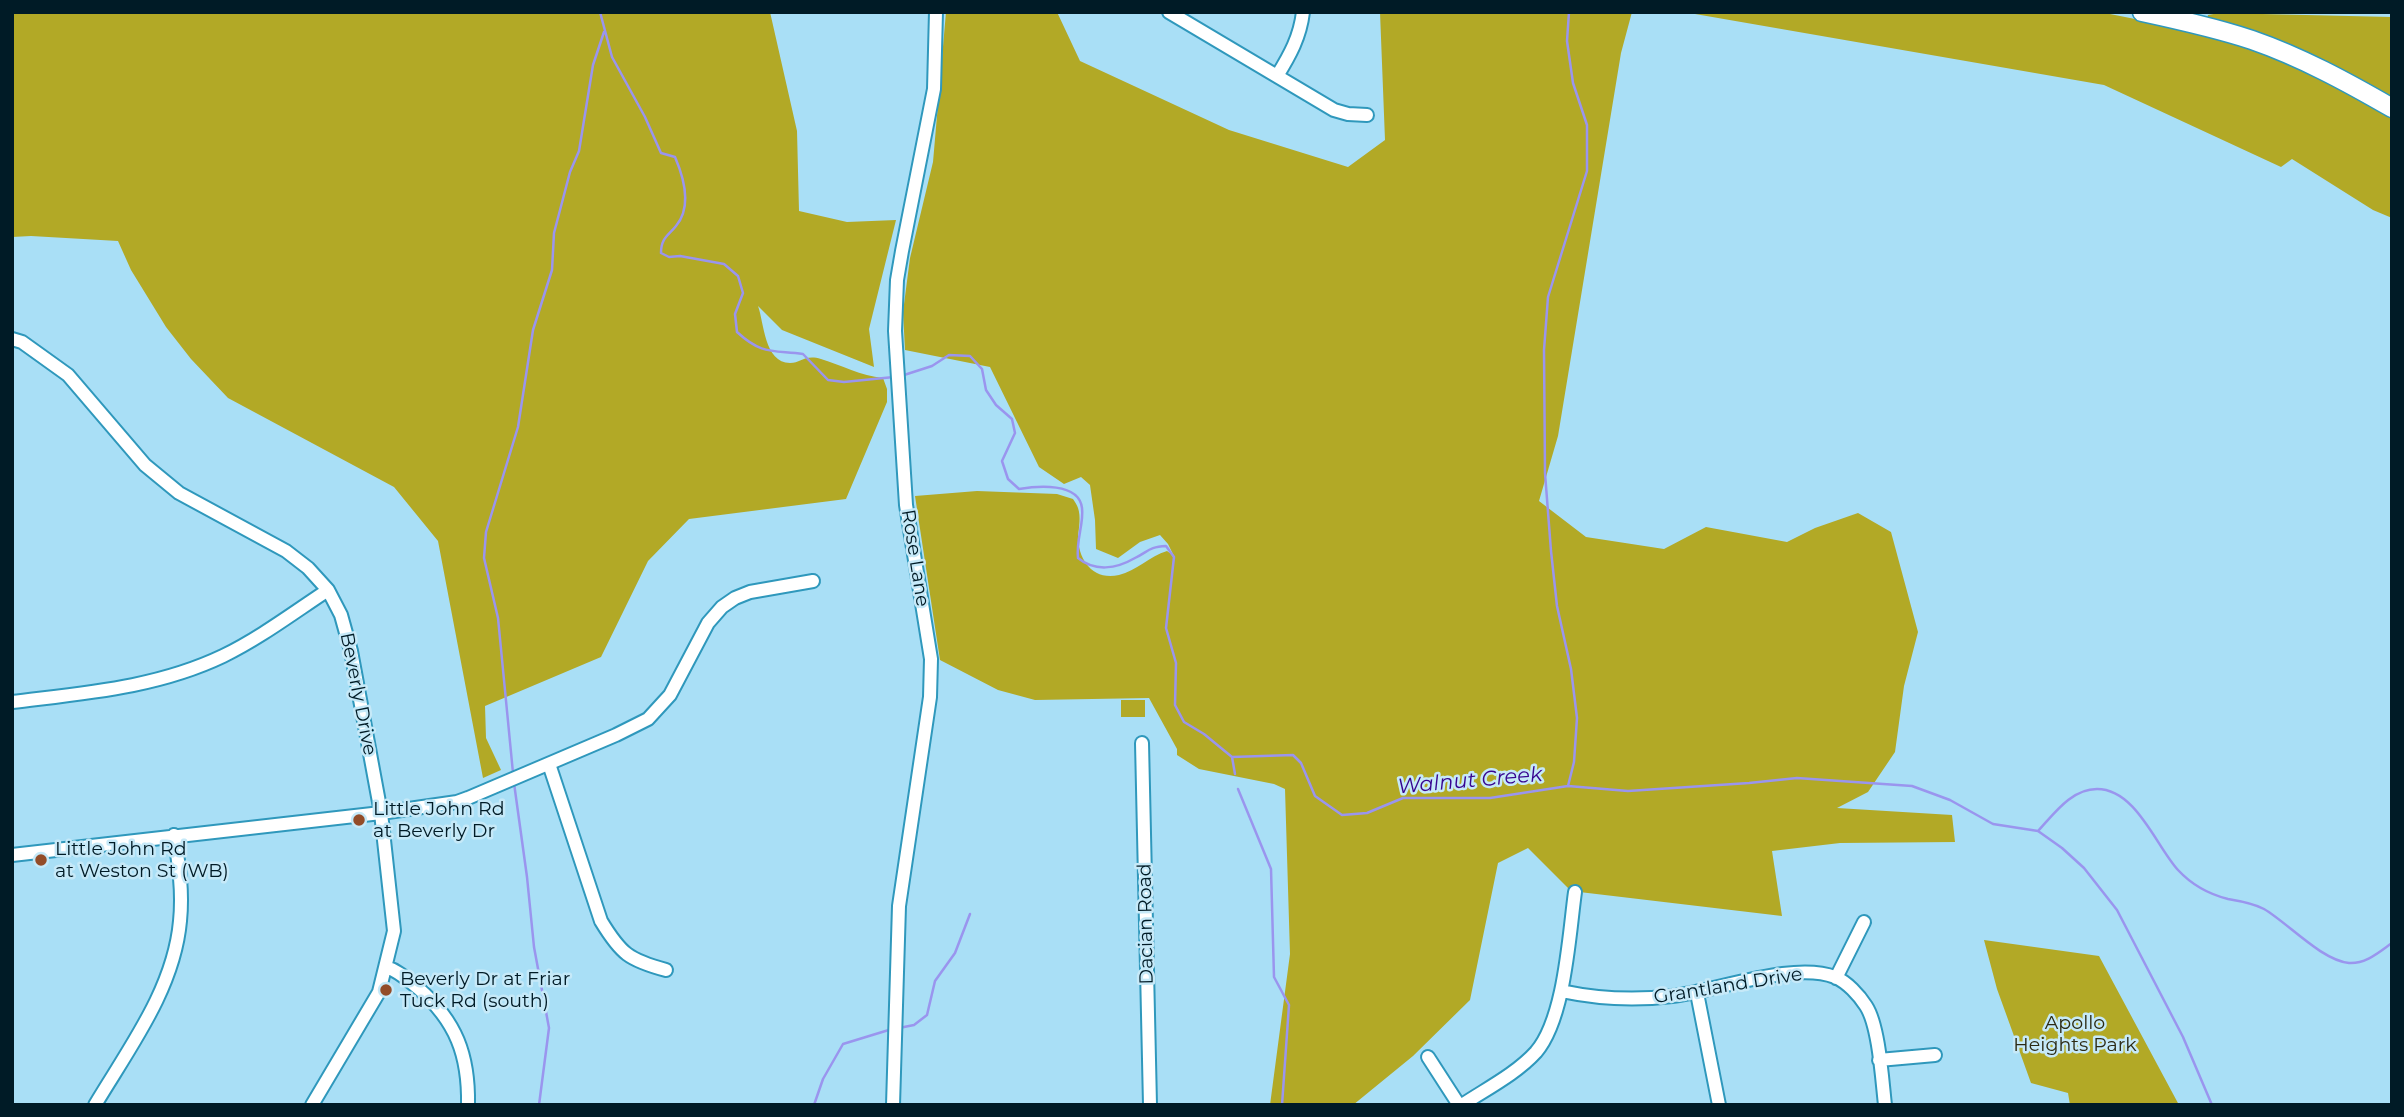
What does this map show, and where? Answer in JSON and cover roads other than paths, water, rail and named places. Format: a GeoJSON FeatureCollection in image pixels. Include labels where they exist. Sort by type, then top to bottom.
{"type":"FeatureCollection","features":[{"type":"Feature","properties":{"kind":"highway"},"geometry":{"type":"LineString","coordinates":[[2142,12],[2208,26],[2252,40],[2320,69],[2392,108]]}},
{"type":"Feature","properties":{"kind":"street","name":"Rose Lane"},"geometry":{"type":"LineString","coordinates":[[893,1105],[899,906],[930,697],[931,669],[906,505],[896,358],[897,280],[934,89],[936,12]]}},
{"type":"Feature","properties":{"kind":"street"},"geometry":{"type":"LineString","coordinates":[[1169,12],[1334,110],[1349,114],[1367,114]]}},
{"type":"Feature","properties":{"kind":"street"},"geometry":{"type":"LineString","coordinates":[[1277,76],[1301,29],[1303,12]]}},
{"type":"Feature","properties":{"kind":"street","name":"Beverly Drive"},"geometry":{"type":"LineString","coordinates":[[12,339],[22,342],[68,375],[145,465],[179,493],[286,551],[309,568],[328,590],[348,634],[381,813],[394,931],[379,992],[312,1105]]}},
{"type":"Feature","properties":{"kind":"street"},"geometry":{"type":"LineString","coordinates":[[12,855],[457,802],[638,724],[655,713],[670,695],[708,623],[727,603],[750,592],[813,581]]}},
{"type":"Feature","properties":{"kind":"street"},"geometry":{"type":"LineString","coordinates":[[12,702],[107,691],[178,674],[223,656],[248,642],[328,590]]}},
{"type":"Feature","properties":{"kind":"street","name":"Dacian Road"},"geometry":{"type":"LineString","coordinates":[[1142,743],[1150,1105]]}},
{"type":"Feature","properties":{"kind":"street"},"geometry":{"type":"LineString","coordinates":[[549,764],[601,921],[615,944],[639,962],[666,970]]}},
{"type":"Feature","properties":{"kind":"street"},"geometry":{"type":"LineString","coordinates":[[95,1105],[159,995],[172,962],[180,923],[181,901],[174,835]]}},
{"type":"Feature","properties":{"kind":"street"},"geometry":{"type":"LineString","coordinates":[[1428,1057],[1460,1105],[1514,1070],[1535,1052],[1547,1035],[1561,991],[1575,891]]}},
{"type":"Feature","properties":{"kind":"street"},"geometry":{"type":"LineString","coordinates":[[1864,922],[1836,978],[1849,986],[1867,1007],[1874,1027],[1885,1105]]}},
{"type":"Feature","properties":{"kind":"street"},"geometry":{"type":"LineString","coordinates":[[386,967],[395,970],[430,998],[444,1014],[465,1059],[468,1105]]}},
{"type":"Feature","properties":{"kind":"street","name":"Grantland Drive"},"geometry":{"type":"LineString","coordinates":[[1561,991],[1599,999],[1627,999],[1697,993],[1792,974],[1819,974],[1836,978]]}},
{"type":"Feature","properties":{"kind":"street"},"geometry":{"type":"LineString","coordinates":[[1697,993],[1719,1105]]}},
{"type":"Feature","properties":{"kind":"street"},"geometry":{"type":"LineString","coordinates":[[1879,1060],[1935,1055]]}},
{"type":"Feature","properties":{"kind":"waterway","name":"Walnut Creek"},"geometry":{"type":"LineString","coordinates":[[600,12],[612,57],[645,117],[661,153],[675,157],[681,174],[685,192],[684,210],[664,241],[661,253],[669,257],[680,256],[724,264],[738,276],[743,293],[735,314],[737,332],[754,345],[768,350],[803,354],[828,380],[844,382],[894,377]]}},
{"type":"Feature","properties":{"kind":"waterway"},"geometry":{"type":"LineString","coordinates":[[1568,786],[1574,762],[1577,718],[1571,669],[1557,606],[1551,551],[1545,473],[1544,350],[1548,297],[1587,171],[1587,125],[1573,83],[1567,41],[1569,12]]}},
{"type":"Feature","properties":{"kind":"waterway"},"geometry":{"type":"LineString","coordinates":[[513,773],[498,618],[484,558],[486,532],[518,427],[533,330],[552,270],[554,233],[570,172],[579,151],[593,65],[604,32]]}},
{"type":"Feature","properties":{"kind":"waterway","name":"Walnut Creek"},"geometry":{"type":"LineString","coordinates":[[901,376],[932,366],[949,355],[970,356],[982,369],[986,390],[996,405],[1012,419],[1015,433],[1002,461],[1008,479],[1019,489],[1056,488],[1073,494],[1079,500],[1082,514],[1078,558],[1098,567],[1113,567],[1152,548],[1166,546],[1174,557],[1166,628],[1176,663],[1175,705],[1184,722],[1232,757],[1293,755],[1301,763],[1315,796],[1342,815],[1367,813],[1403,798],[1490,798],[1568,786],[1628,791],[1797,778],[1912,786],[1950,800],[1993,824],[2038,831]]}},
{"type":"Feature","properties":{"kind":"waterway"},"geometry":{"type":"LineString","coordinates":[[1232,757],[1235,774]]}},
{"type":"Feature","properties":{"kind":"waterway"},"geometry":{"type":"LineString","coordinates":[[514,783],[534,947],[549,1028],[539,1105]]}},
{"type":"Feature","properties":{"kind":"waterway"},"geometry":{"type":"LineString","coordinates":[[1238,789],[1271,869],[1274,977],[1289,1005],[1282,1105]]}},
{"type":"Feature","properties":{"kind":"waterway","name":"Walnut Creek"},"geometry":{"type":"LineString","coordinates":[[2038,831],[2064,804],[2079,793],[2097,789],[2111,791],[2134,808],[2178,870],[2200,888],[2264,909],[2316,948],[2338,960],[2361,962],[2392,943]]}},
{"type":"Feature","properties":{"kind":"waterway"},"geometry":{"type":"LineString","coordinates":[[2038,831],[2084,868],[2117,910],[2183,1037],[2212,1105]]}},
{"type":"Feature","properties":{"kind":"waterway"},"geometry":{"type":"LineString","coordinates":[[899,1028],[914,1025],[927,1015],[935,981],[955,953],[970,914]]}},
{"type":"Feature","properties":{"kind":"waterway"},"geometry":{"type":"LineString","coordinates":[[814,1105],[823,1079],[843,1044],[892,1029]]}},
{"type":"Feature","properties":{"kind":"place","name":"Little John Rd at Beverly Dr"},"geometry":{"type":"Point","coordinates":[359,820]}},
{"type":"Feature","properties":{"kind":"place","name":"Little John Rd at Weston St (WB)"},"geometry":{"type":"Point","coordinates":[41,860]}},
{"type":"Feature","properties":{"kind":"place","name":"Beverly Dr at Friar Tuck Rd (south)"},"geometry":{"type":"Point","coordinates":[386,990]}},
{"type":"Feature","properties":{"kind":"park label","name":"Apollo Heights Park"},"geometry":{"type":"Point","coordinates":[2075,1034]}}]}
